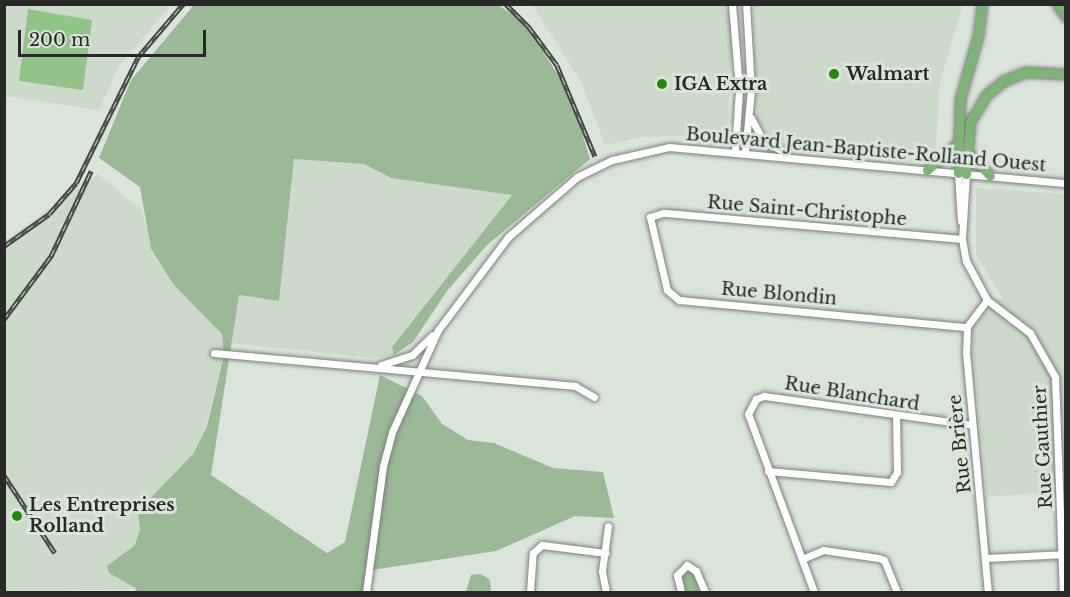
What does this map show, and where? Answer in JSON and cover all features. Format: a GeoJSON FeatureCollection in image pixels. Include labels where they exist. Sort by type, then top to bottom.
{"type":"FeatureCollection","features":[{"type":"Feature","properties":{"kind":"highway"},"geometry":{"type":"LineString","coordinates":[[962,174],[957,144],[960,99],[982,4]]}},
{"type":"Feature","properties":{"kind":"highway"},"geometry":{"type":"LineString","coordinates":[[1057,4],[1065,16]]}},
{"type":"Feature","properties":{"kind":"highway"},"geometry":{"type":"LineString","coordinates":[[962,174],[972,117],[994,87],[1025,72],[1065,74]]}},
{"type":"Feature","properties":{"kind":"highway"},"geometry":{"type":"LineString","coordinates":[[927,170],[957,144]]}},
{"type":"Feature","properties":{"kind":"highway"},"geometry":{"type":"LineString","coordinates":[[967,151],[990,176]]}},
{"type":"Feature","properties":{"kind":"street"},"geometry":{"type":"LineString","coordinates":[[732,4],[739,90],[735,150]]}},
{"type":"Feature","properties":{"kind":"street"},"geometry":{"type":"LineString","coordinates":[[745,152],[750,109],[746,4]]}},
{"type":"Feature","properties":{"kind":"street"},"geometry":{"type":"LineString","coordinates":[[750,109],[755,131],[764,142],[792,156]]}},
{"type":"Feature","properties":{"kind":"street","name":"Boulevard Jean-Baptiste-Rolland Ouest"},"geometry":{"type":"LineString","coordinates":[[366,592],[383,466],[392,432],[438,330],[508,237],[577,177],[636,152],[669,147],[735,150],[1065,183]]}},
{"type":"Feature","properties":{"kind":"street","name":"Rue Gauthier"},"geometry":{"type":"LineString","coordinates":[[962,174],[962,239],[966,261],[987,300],[1030,333],[1055,377],[1064,554],[1063,592]]}},
{"type":"Feature","properties":{"kind":"street","name":"Rue Saint-Christophe"},"geometry":{"type":"LineString","coordinates":[[650,217],[663,213],[962,239]]}},
{"type":"Feature","properties":{"kind":"street","name":"Rue Blondin"},"geometry":{"type":"LineString","coordinates":[[650,217],[667,290],[679,300],[967,327]]}},
{"type":"Feature","properties":{"kind":"street"},"geometry":{"type":"LineString","coordinates":[[967,327],[987,300]]}},
{"type":"Feature","properties":{"kind":"street","name":"Rue Brière"},"geometry":{"type":"LineString","coordinates":[[967,327],[972,425],[988,592]]}},
{"type":"Feature","properties":{"kind":"street"},"geometry":{"type":"LineString","coordinates":[[369,367],[396,363],[412,355],[438,330]]}},
{"type":"Feature","properties":{"kind":"street"},"geometry":{"type":"LineString","coordinates":[[214,353],[575,386],[594,397]]}},
{"type":"Feature","properties":{"kind":"street","name":"Rue Blanchard"},"geometry":{"type":"LineString","coordinates":[[814,592],[747,414],[756,399],[775,397],[972,425]]}},
{"type":"Feature","properties":{"kind":"street"},"geometry":{"type":"LineString","coordinates":[[768,471],[891,482],[897,471],[896,416]]}},
{"type":"Feature","properties":{"kind":"street"},"geometry":{"type":"LineString","coordinates":[[606,592],[604,553],[608,526]]}},
{"type":"Feature","properties":{"kind":"street"},"geometry":{"type":"LineString","coordinates":[[530,592],[533,553],[542,545],[604,553]]}},
{"type":"Feature","properties":{"kind":"street"},"geometry":{"type":"LineString","coordinates":[[802,559],[823,550],[884,560],[897,592]]}},
{"type":"Feature","properties":{"kind":"street"},"geometry":{"type":"LineString","coordinates":[[986,558],[1064,554]]}},
{"type":"Feature","properties":{"kind":"street"},"geometry":{"type":"LineString","coordinates":[[681,592],[677,575],[687,565],[696,571],[705,592]]}},
{"type":"Feature","properties":{"kind":"shaded area"},"geometry":{"type":"Polygon","coordinates":[[[4,5],[171,5],[119,66],[99,110],[5,96],[4,5]]]}},
{"type":"Feature","properties":{"kind":"shaded area"},"geometry":{"type":"Polygon","coordinates":[[[194,5],[498,5],[525,23],[570,94],[590,159],[487,245],[447,291],[413,342],[394,355],[392,347],[512,195],[391,178],[364,164],[294,159],[279,301],[239,295],[211,475],[327,553],[345,542],[380,375],[422,396],[442,424],[468,440],[494,443],[553,468],[603,472],[614,518],[575,516],[496,551],[372,570],[367,592],[133,592],[137,589],[109,573],[107,566],[135,545],[140,529],[138,511],[193,454],[207,426],[224,356],[222,334],[173,284],[151,249],[140,187],[99,158],[131,80],[194,5]]]}},
{"type":"Feature","properties":{"kind":"shaded area"},"geometry":{"type":"Polygon","coordinates":[[[532,5],[734,5],[727,134],[644,137],[605,145],[581,81],[532,5]]]}},
{"type":"Feature","properties":{"kind":"shaded area"},"geometry":{"type":"Polygon","coordinates":[[[754,5],[963,5],[940,81],[936,148],[884,151],[772,140],[757,120],[754,5]]]}},
{"type":"Feature","properties":{"kind":"shaded area"},"geometry":{"type":"Polygon","coordinates":[[[28,9],[92,20],[83,90],[19,81],[28,9]]]}},
{"type":"Feature","properties":{"kind":"shaded area"},"geometry":{"type":"Polygon","coordinates":[[[294,159],[364,164],[391,178],[512,195],[392,346],[394,355],[372,358],[231,343],[239,295],[279,301],[294,159]]]}},
{"type":"Feature","properties":{"kind":"shaded area"},"geometry":{"type":"Polygon","coordinates":[[[98,174],[142,210],[152,253],[173,284],[222,334],[224,356],[206,425],[193,454],[173,478],[142,529],[137,545],[109,573],[138,589],[5,592],[4,241],[98,174]]]}},
{"type":"Feature","properties":{"kind":"shaded area"},"geometry":{"type":"Polygon","coordinates":[[[976,188],[1065,194],[1065,491],[987,497],[971,327],[1002,297],[976,255],[976,188]]]}},
{"type":"Feature","properties":{"kind":"shaded area"},"geometry":{"type":"Polygon","coordinates":[[[687,570],[692,571],[701,592],[686,592],[682,575],[687,570]]]}},
{"type":"Feature","properties":{"kind":"shaded area"},"geometry":{"type":"Polygon","coordinates":[[[481,574],[490,580],[491,592],[466,592],[471,575],[481,574]]]}},
{"type":"Feature","properties":{"kind":"railway"},"geometry":{"type":"LineString","coordinates":[[4,246],[49,214],[76,183],[138,57],[183,4]]}},
{"type":"Feature","properties":{"kind":"railway"},"geometry":{"type":"LineString","coordinates":[[506,4],[529,27],[557,65],[595,156]]}},
{"type":"Feature","properties":{"kind":"railway"},"geometry":{"type":"LineString","coordinates":[[4,319],[51,256],[91,171]]}},
{"type":"Feature","properties":{"kind":"railway"},"geometry":{"type":"LineString","coordinates":[[4,475],[55,553]]}},
{"type":"Feature","properties":{"kind":"place","name":"Walmart"},"geometry":{"type":"Point","coordinates":[834,74]}},
{"type":"Feature","properties":{"kind":"place","name":"IGA Extra"},"geometry":{"type":"Point","coordinates":[662,84]}},
{"type":"Feature","properties":{"kind":"place","name":"Les Entreprises Rolland"},"geometry":{"type":"Point","coordinates":[17,516]}}]}
